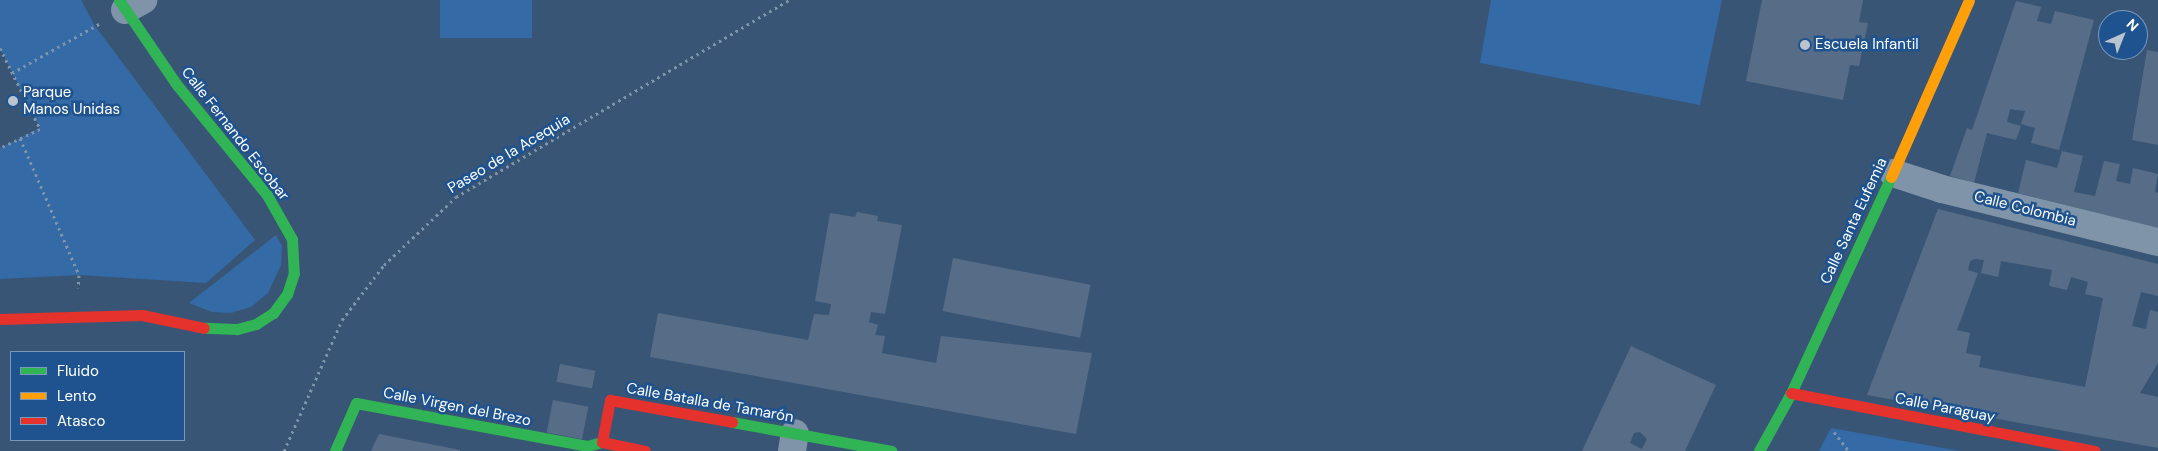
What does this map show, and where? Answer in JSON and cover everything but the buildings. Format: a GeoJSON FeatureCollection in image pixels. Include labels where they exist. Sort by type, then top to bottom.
{"type":"FeatureCollection","features":[{"type":"Feature","properties":{"kind":"street","name":"Calle Santa Eufemia"},"geometry":{"type":"LineString","coordinates":[[1760,451],[1791,393],[1893,173],[1969,0]]}},
{"type":"Feature","properties":{"kind":"street","name":"Calle Fernando Escobar"},"geometry":{"type":"LineString","coordinates":[[0,319],[76,315],[142,315],[215,330],[238,329],[256,324],[272,313],[287,294],[294,273],[292,239],[268,195],[178,85],[129,3]]}},
{"type":"Feature","properties":{"kind":"street","name":"Calle Colombia"},"geometry":{"type":"LineString","coordinates":[[1893,173],[1942,189],[2158,242]]}},
{"type":"Feature","properties":{"kind":"street","name":"Calle Paraguay"},"geometry":{"type":"LineString","coordinates":[[1791,393],[2094,451]]}},
{"type":"Feature","properties":{"kind":"street","name":"Calle Batalla de Tamarón"},"geometry":{"type":"LineString","coordinates":[[602,442],[610,400],[793,442],[891,451]]}},
{"type":"Feature","properties":{"kind":"street","name":"Calle Virgen del Brezo"},"geometry":{"type":"LineString","coordinates":[[335,451],[356,403],[587,446],[602,442]]}},
{"type":"Feature","properties":{"kind":"street"},"geometry":{"type":"LineString","coordinates":[[602,442],[645,451]]}},
{"type":"Feature","properties":{"kind":"path","name":"Paseo de la Acequia"},"geometry":{"type":"LineString","coordinates":[[284,451],[342,320],[384,265],[456,197],[789,0]]}},
{"type":"Feature","properties":{"kind":"path"},"geometry":{"type":"LineString","coordinates":[[12,73],[129,3]]}},
{"type":"Feature","properties":{"kind":"path"},"geometry":{"type":"LineString","coordinates":[[0,48],[40,129],[0,148]]}},
{"type":"Feature","properties":{"kind":"path"},"geometry":{"type":"LineString","coordinates":[[20,138],[79,275],[76,315]]}},
{"type":"Feature","properties":{"kind":"shaded area"},"geometry":{"type":"Polygon","coordinates":[[[0,0],[81,0],[95,26],[255,240],[206,283],[79,275],[0,279],[0,148],[40,128],[0,48],[0,0]]]}},
{"type":"Feature","properties":{"kind":"shaded area"},"geometry":{"type":"Polygon","coordinates":[[[440,0],[532,0],[532,38],[440,38],[440,0]]]}},
{"type":"Feature","properties":{"kind":"shaded area"},"geometry":{"type":"Polygon","coordinates":[[[1491,0],[1722,0],[1700,105],[1480,63],[1491,0]]]}},
{"type":"Feature","properties":{"kind":"shaded area"},"geometry":{"type":"Polygon","coordinates":[[[276,235],[282,246],[281,265],[268,293],[251,307],[231,313],[212,312],[189,303],[276,235]]]}},
{"type":"Feature","properties":{"kind":"shaded area"},"geometry":{"type":"Polygon","coordinates":[[[1831,428],[1960,451],[1819,451],[1831,428]]]}},
{"type":"Feature","properties":{"kind":"traffic: fast"},"geometry":{"type":"LineString","coordinates":[[119,0],[177,85],[267,195],[292,239],[294,273],[287,294],[273,313],[256,324],[237,329],[204,328]]}},
{"type":"Feature","properties":{"kind":"traffic: fast"},"geometry":{"type":"LineString","coordinates":[[1759,451],[1791,393],[1891,177]]}},
{"type":"Feature","properties":{"kind":"traffic: fast"},"geometry":{"type":"LineString","coordinates":[[335,451],[356,403],[587,446],[602,442]]}},
{"type":"Feature","properties":{"kind":"traffic: fast"},"geometry":{"type":"LineString","coordinates":[[732,422],[891,451]]}},
{"type":"Feature","properties":{"kind":"traffic: slow"},"geometry":{"type":"LineString","coordinates":[[1891,177],[1969,0]]}},
{"type":"Feature","properties":{"kind":"traffic: jam"},"geometry":{"type":"LineString","coordinates":[[0,319],[142,315],[204,328]]}},
{"type":"Feature","properties":{"kind":"traffic: jam"},"geometry":{"type":"LineString","coordinates":[[1791,393],[2094,451]]}},
{"type":"Feature","properties":{"kind":"traffic: jam"},"geometry":{"type":"LineString","coordinates":[[645,451],[602,442],[610,400],[732,422]]}},
{"type":"Feature","properties":{"kind":"place","name":"Escuela Infantil"},"geometry":{"type":"Point","coordinates":[1805,45]}},
{"type":"Feature","properties":{"kind":"place","name":"Parque Manos Unidas"},"geometry":{"type":"Point","coordinates":[13,101]}}]}
